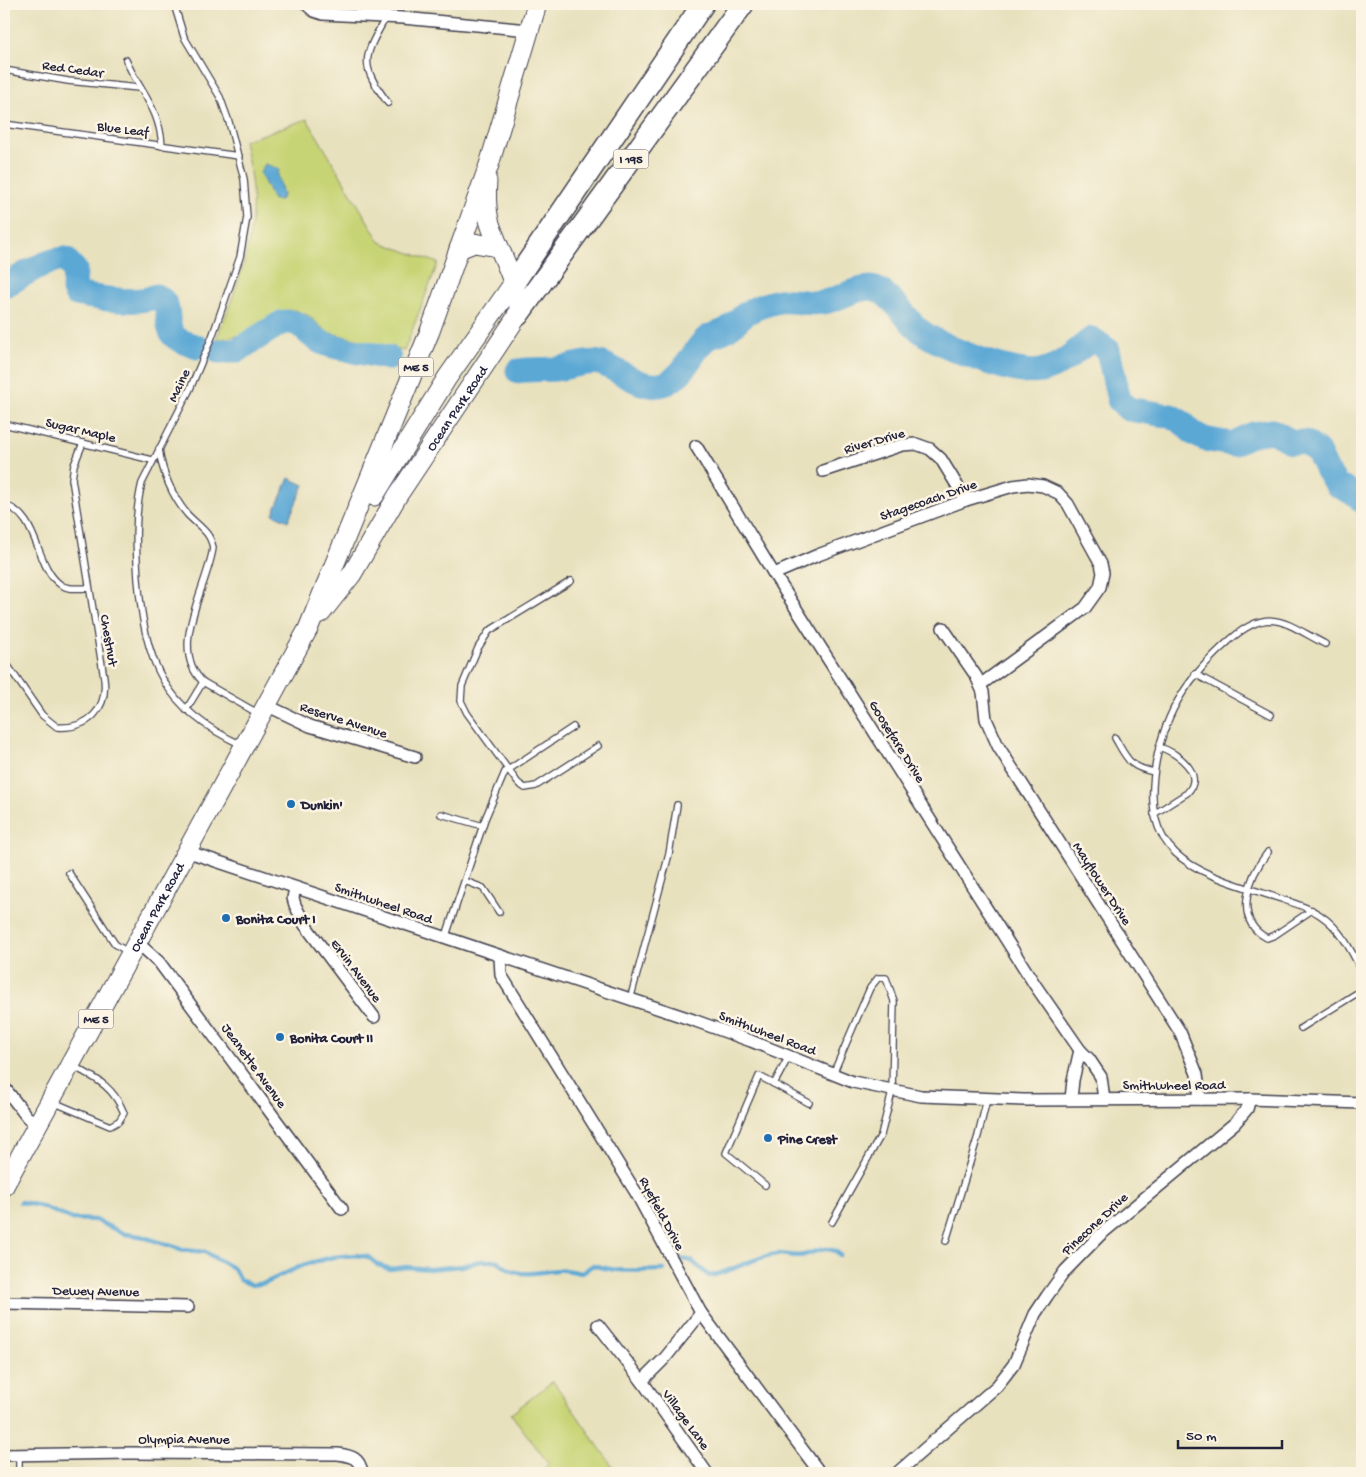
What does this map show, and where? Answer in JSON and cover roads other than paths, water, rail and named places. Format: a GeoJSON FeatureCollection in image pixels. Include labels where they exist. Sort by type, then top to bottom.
{"type":"FeatureCollection","features":[{"type":"Feature","properties":{"kind":"highway","name":"I 195"},"geometry":{"type":"LineString","coordinates":[[513,284],[703,4]]}},
{"type":"Feature","properties":{"kind":"highway","name":"I 195"},"geometry":{"type":"LineString","coordinates":[[518,315],[743,4]]}},
{"type":"Feature","properties":{"kind":"main road","name":"Ocean Park Road"},"geometry":{"type":"LineString","coordinates":[[4,1186],[308,629],[411,381],[489,165],[537,4]]}},
{"type":"Feature","properties":{"kind":"main road","name":"Ocean Park Road"},"geometry":{"type":"LineString","coordinates":[[308,629],[352,574],[398,495],[518,315],[520,300],[498,247],[490,221],[486,200],[489,165]]}},
{"type":"Feature","properties":{"kind":"main road"},"geometry":{"type":"LineString","coordinates":[[459,249],[474,243],[498,247]]}},
{"type":"Feature","properties":{"kind":"main road"},"geometry":{"type":"LineString","coordinates":[[334,564],[416,427],[513,284]]}},
{"type":"Feature","properties":{"kind":"street"},"geometry":{"type":"LineString","coordinates":[[306,4],[319,13],[529,30]]}},
{"type":"Feature","properties":{"kind":"street","name":"River Drive"},"geometry":{"type":"LineString","coordinates":[[823,471],[902,445],[916,444],[930,449],[941,459],[966,500]]}},
{"type":"Feature","properties":{"kind":"street","name":"Goosefare Drive"},"geometry":{"type":"LineString","coordinates":[[696,446],[774,574],[1035,985],[1101,1077],[1104,1099]]}},
{"type":"Feature","properties":{"kind":"street","name":"Stagecoach Drive"},"geometry":{"type":"LineString","coordinates":[[774,574],[818,555],[966,500],[1013,486],[1043,486],[1058,493],[1068,504],[1081,525],[1101,564],[1103,573],[1100,587],[1085,608],[980,685]]}},
{"type":"Feature","properties":{"kind":"street","name":"Mayflower Drive"},"geometry":{"type":"LineString","coordinates":[[943,628],[970,665],[980,685],[986,719],[998,746],[1180,1032],[1197,1074],[1200,1099]]}},
{"type":"Feature","properties":{"kind":"street","name":"Reserve Avenue"},"geometry":{"type":"LineString","coordinates":[[264,710],[310,726],[415,756]]}},
{"type":"Feature","properties":{"kind":"street","name":"Smithwheel Road"},"geometry":{"type":"LineString","coordinates":[[186,851],[735,1035],[853,1082],[892,1092],[939,1098],[1071,1100],[1250,1099],[1362,1103]]}},
{"type":"Feature","properties":{"kind":"street","name":"Ervin Avenue"},"geometry":{"type":"LineString","coordinates":[[295,888],[293,898],[305,925],[374,1017]]}},
{"type":"Feature","properties":{"kind":"street","name":"Jeanette Avenue"},"geometry":{"type":"LineString","coordinates":[[134,949],[159,962],[342,1209]]}},
{"type":"Feature","properties":{"kind":"street","name":"Ryefield Drive"},"geometry":{"type":"LineString","coordinates":[[500,957],[501,975],[635,1191],[701,1313],[820,1473]]}},
{"type":"Feature","properties":{"kind":"street"},"geometry":{"type":"LineString","coordinates":[[1071,1100],[1073,1080],[1080,1050]]}},
{"type":"Feature","properties":{"kind":"street"},"geometry":{"type":"LineString","coordinates":[[4,1087],[27,1117],[38,1124]]}},
{"type":"Feature","properties":{"kind":"street","name":"Pinecone Drive"},"geometry":{"type":"LineString","coordinates":[[897,1473],[940,1438],[1005,1377],[1017,1358],[1035,1314],[1056,1282],[1079,1254],[1235,1123],[1247,1110],[1250,1099]]}},
{"type":"Feature","properties":{"kind":"street","name":"Dewey Avenue"},"geometry":{"type":"LineString","coordinates":[[4,1303],[188,1307]]}},
{"type":"Feature","properties":{"kind":"street"},"geometry":{"type":"LineString","coordinates":[[642,1382],[666,1358],[701,1313]]}},
{"type":"Feature","properties":{"kind":"street","name":"Village Lane"},"geometry":{"type":"LineString","coordinates":[[598,1325],[642,1382],[707,1473]]}},
{"type":"Feature","properties":{"kind":"street","name":"Olympia Avenue"},"geometry":{"type":"LineString","coordinates":[[4,1455],[128,1453],[331,1454],[353,1457],[361,1469]]}},
{"type":"Feature","properties":{"kind":"lane","name":"Maine"},"geometry":{"type":"LineString","coordinates":[[174,4],[184,37],[220,97],[239,156],[246,204],[246,228],[240,258],[200,367],[152,460],[142,484],[138,504],[136,537],[143,623],[157,670],[186,710],[208,728],[244,746]]}},
{"type":"Feature","properties":{"kind":"lane"},"geometry":{"type":"LineString","coordinates":[[386,17],[370,48],[367,61],[368,72],[372,82],[388,103]]}},
{"type":"Feature","properties":{"kind":"lane"},"geometry":{"type":"LineString","coordinates":[[126,60],[140,88],[158,116],[162,146]]}},
{"type":"Feature","properties":{"kind":"lane","name":"Red Cedar"},"geometry":{"type":"LineString","coordinates":[[4,70],[68,81],[140,88]]}},
{"type":"Feature","properties":{"kind":"lane","name":"Blue Leaf"},"geometry":{"type":"LineString","coordinates":[[4,124],[239,156]]}},
{"type":"Feature","properties":{"kind":"lane","name":"Sugar Maple"},"geometry":{"type":"LineString","coordinates":[[4,424],[152,460]]}},
{"type":"Feature","properties":{"kind":"lane","name":"Chestnut"},"geometry":{"type":"LineString","coordinates":[[4,660],[50,724],[67,728],[79,726],[102,705],[106,690],[88,588],[72,478],[74,465],[83,443]]}},
{"type":"Feature","properties":{"kind":"lane"},"geometry":{"type":"LineString","coordinates":[[159,449],[169,486],[187,513],[211,538],[213,548],[208,572],[187,638],[189,662],[195,675],[203,682],[264,710]]}},
{"type":"Feature","properties":{"kind":"lane"},"geometry":{"type":"LineString","coordinates":[[4,505],[22,518],[46,564],[58,581],[73,588],[88,588]]}},
{"type":"Feature","properties":{"kind":"lane"},"geometry":{"type":"LineString","coordinates":[[571,581],[489,631],[478,648],[462,686],[463,707],[522,787],[530,788],[598,746]]}},
{"type":"Feature","properties":{"kind":"lane"},"geometry":{"type":"LineString","coordinates":[[1325,644],[1279,620],[1268,619],[1257,621],[1244,628],[1219,649],[1196,674],[1174,705],[1159,747],[1151,797],[1154,814],[1164,838],[1182,860],[1206,874],[1312,910],[1341,934],[1362,972]]}},
{"type":"Feature","properties":{"kind":"lane"},"geometry":{"type":"LineString","coordinates":[[1196,674],[1271,715]]}},
{"type":"Feature","properties":{"kind":"lane"},"geometry":{"type":"LineString","coordinates":[[186,710],[203,682]]}},
{"type":"Feature","properties":{"kind":"lane"},"geometry":{"type":"LineString","coordinates":[[445,938],[498,785],[508,769],[573,727]]}},
{"type":"Feature","properties":{"kind":"lane"},"geometry":{"type":"LineString","coordinates":[[1115,738],[1129,762],[1138,769],[1154,772]]}},
{"type":"Feature","properties":{"kind":"lane"},"geometry":{"type":"LineString","coordinates":[[1154,814],[1187,793],[1191,789],[1193,779],[1191,772],[1179,756],[1159,747]]}},
{"type":"Feature","properties":{"kind":"lane"},"geometry":{"type":"LineString","coordinates":[[630,1000],[669,854],[677,805]]}},
{"type":"Feature","properties":{"kind":"lane"},"geometry":{"type":"LineString","coordinates":[[441,814],[483,826]]}},
{"type":"Feature","properties":{"kind":"lane"},"geometry":{"type":"LineString","coordinates":[[1268,852],[1258,864],[1249,889],[1245,910],[1256,930],[1267,938],[1276,935],[1312,910]]}},
{"type":"Feature","properties":{"kind":"lane"},"geometry":{"type":"LineString","coordinates":[[69,873],[115,944],[134,949]]}},
{"type":"Feature","properties":{"kind":"lane"},"geometry":{"type":"LineString","coordinates":[[465,881],[483,888],[499,912]]}},
{"type":"Feature","properties":{"kind":"lane"},"geometry":{"type":"LineString","coordinates":[[832,1222],[881,1135],[892,1092],[894,1001],[888,981],[883,976],[874,981],[870,988],[833,1074]]}},
{"type":"Feature","properties":{"kind":"lane"},"geometry":{"type":"LineString","coordinates":[[1301,1028],[1362,990]]}},
{"type":"Feature","properties":{"kind":"lane"},"geometry":{"type":"LineString","coordinates":[[774,1084],[788,1056]]}},
{"type":"Feature","properties":{"kind":"lane"},"geometry":{"type":"LineString","coordinates":[[51,1101],[110,1126],[119,1120],[124,1113],[118,1098],[101,1081],[71,1065]]}},
{"type":"Feature","properties":{"kind":"lane"},"geometry":{"type":"LineString","coordinates":[[765,1185],[726,1153],[759,1076],[809,1103]]}},
{"type":"Feature","properties":{"kind":"lane"},"geometry":{"type":"LineString","coordinates":[[946,1241],[978,1136],[987,1099]]}},
{"type":"Feature","properties":{"kind":"lane"},"geometry":{"type":"LineString","coordinates":[[19,1455],[19,1473]]}},
{"type":"Feature","properties":{"kind":"water"},"geometry":{"type":"Polygon","coordinates":[[[265,164],[279,169],[278,175],[283,195],[280,200],[273,200],[260,173],[265,164]]]}},
{"type":"Feature","properties":{"kind":"water"},"geometry":{"type":"Polygon","coordinates":[[[289,478],[304,485],[288,521],[273,514],[289,478]]]}},
{"type":"Feature","properties":{"kind":"waterway"},"geometry":{"type":"LineString","coordinates":[[4,286],[41,265],[65,259],[75,270],[74,290],[76,294],[106,299],[128,300],[149,299],[156,296],[162,299],[165,304],[169,327],[175,337],[182,342],[197,347]]}},
{"type":"Feature","properties":{"kind":"waterway"},"geometry":{"type":"LineString","coordinates":[[518,371],[555,369],[594,362],[608,366],[641,383],[649,385],[667,383],[684,369],[707,338],[727,329],[754,309],[779,301],[822,302],[860,289],[871,288],[884,293],[918,329],[942,344],[978,359],[1014,369],[1030,372],[1049,368],[1068,358],[1092,339],[1108,350],[1119,400],[1128,409],[1171,416],[1204,439],[1220,442],[1232,444],[1253,434],[1272,431],[1292,442],[1305,442],[1318,452],[1327,471],[1337,485],[1358,496],[1362,501]]}},
{"type":"Feature","properties":{"kind":"waterway"},"geometry":{"type":"LineString","coordinates":[[218,351],[236,351],[281,323],[288,322],[299,325],[315,339],[328,345],[389,358]]}},
{"type":"Feature","properties":{"kind":"waterway"},"geometry":{"type":"LineString","coordinates":[[20,1202],[40,1206],[72,1219],[95,1220],[125,1234],[140,1236],[184,1250],[205,1252],[234,1269],[240,1280],[252,1285],[265,1283],[303,1265],[333,1257],[356,1255],[369,1257],[378,1265],[390,1269],[407,1267],[429,1269],[462,1266],[481,1261],[498,1261],[505,1267],[519,1273],[561,1270],[582,1273],[593,1265],[620,1270],[664,1270]]}},
{"type":"Feature","properties":{"kind":"waterway"},"geometry":{"type":"LineString","coordinates":[[683,1259],[692,1261],[709,1276],[759,1258],[777,1254],[800,1256],[827,1249],[836,1251],[840,1255]]}},
{"type":"Feature","properties":{"kind":"place","name":"Dunkin'"},"geometry":{"type":"Point","coordinates":[291,804]}},
{"type":"Feature","properties":{"kind":"place","name":"Bonita Court I"},"geometry":{"type":"Point","coordinates":[226,918]}},
{"type":"Feature","properties":{"kind":"place","name":"Bonita Court II"},"geometry":{"type":"Point","coordinates":[280,1037]}},
{"type":"Feature","properties":{"kind":"place","name":"Pine Crest"},"geometry":{"type":"Point","coordinates":[768,1138]}}]}
